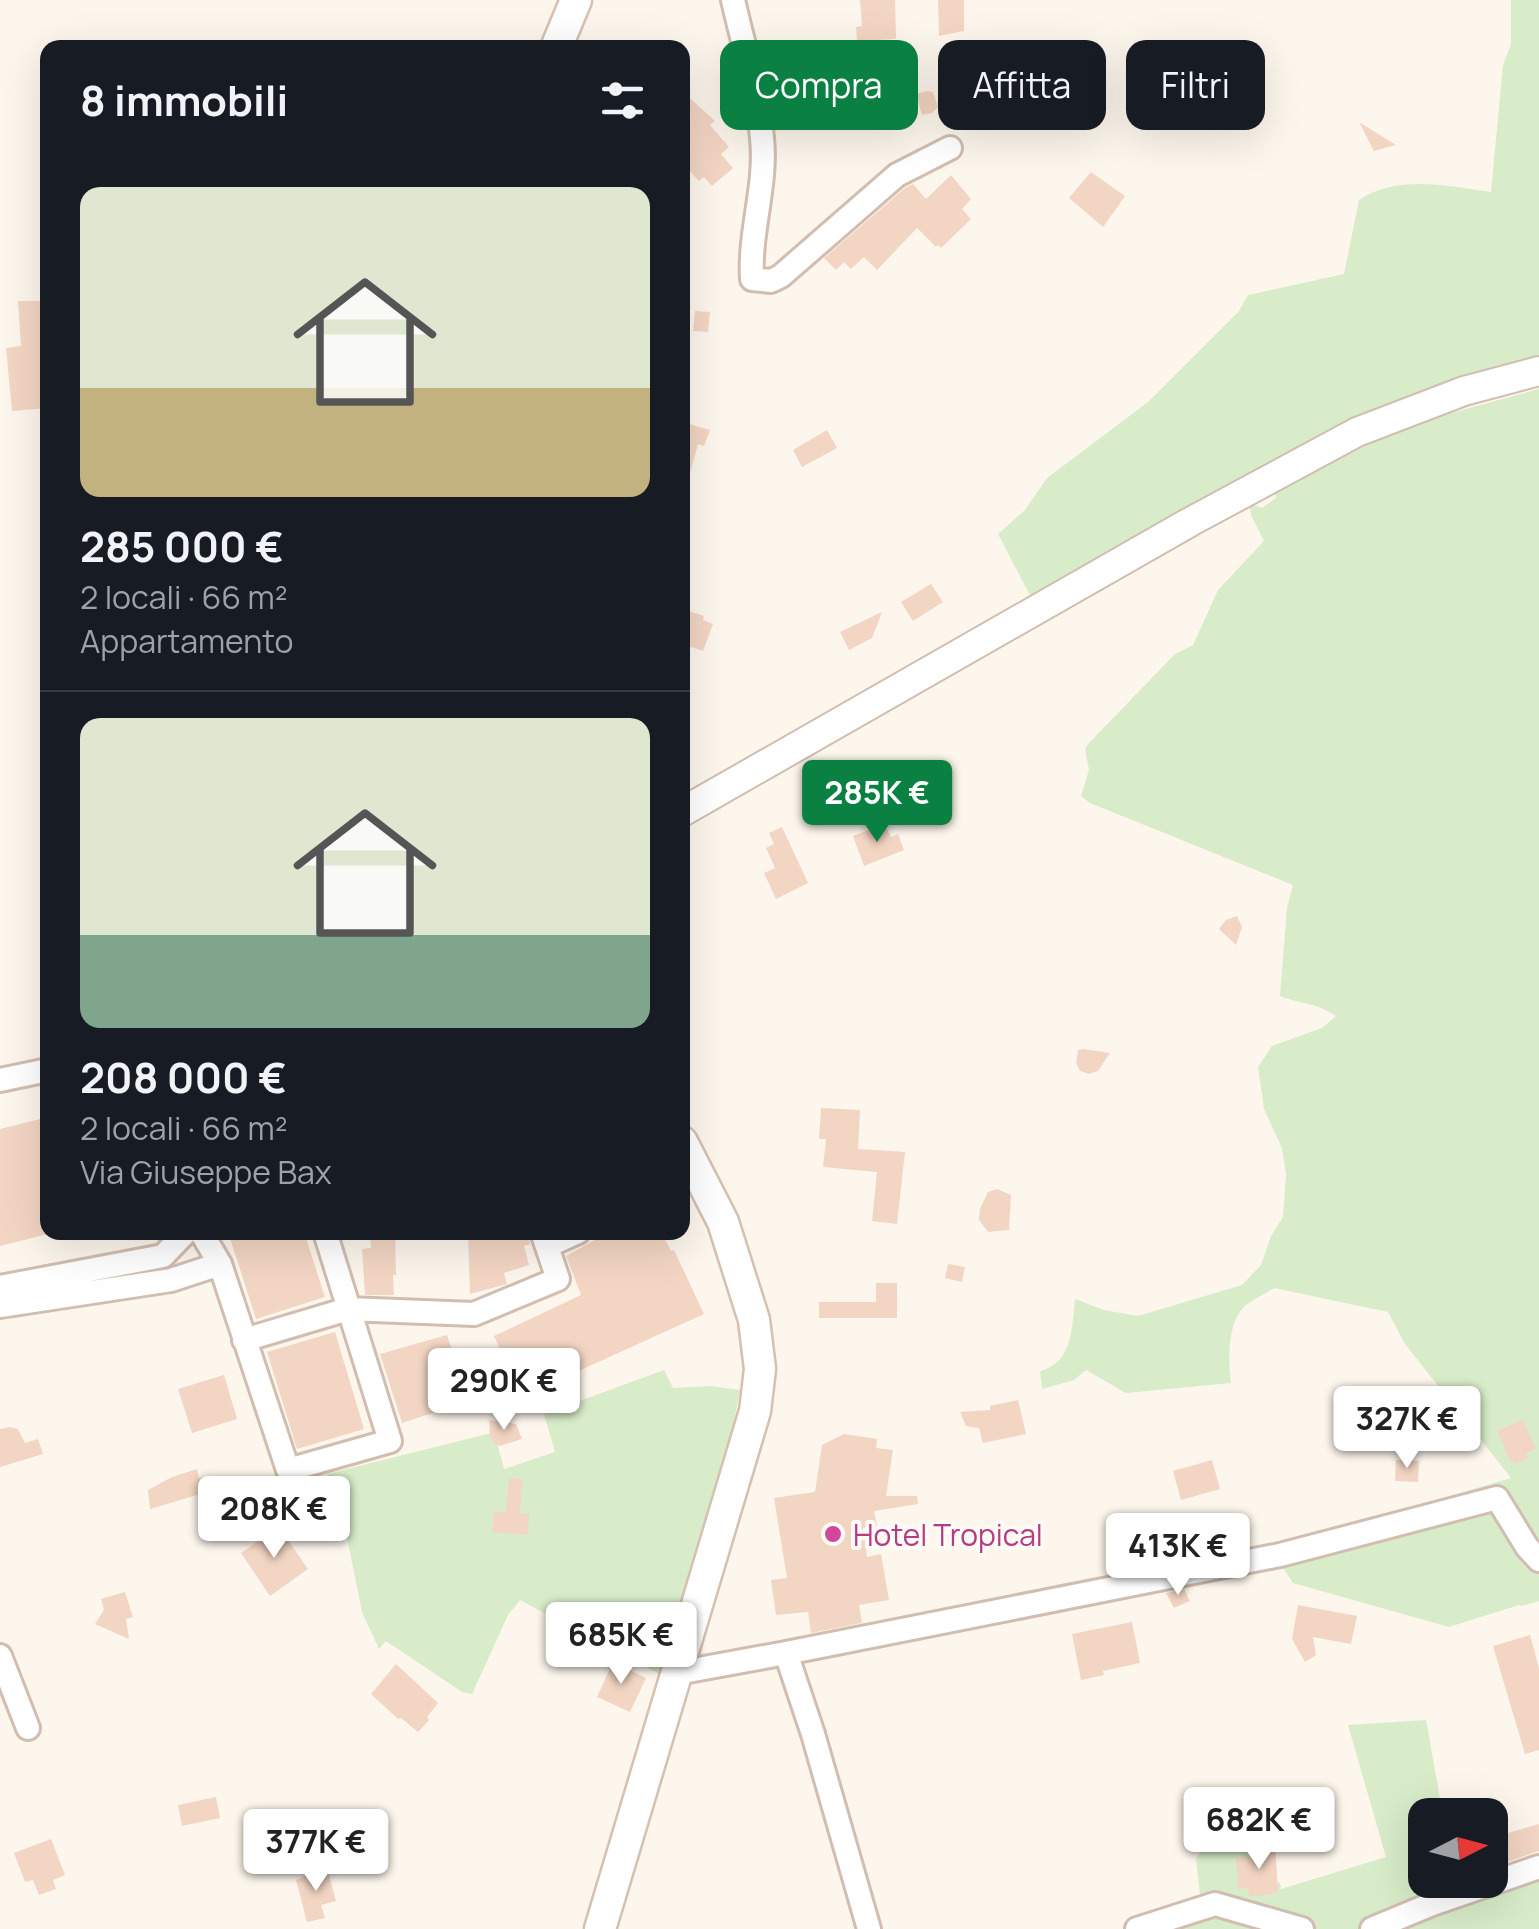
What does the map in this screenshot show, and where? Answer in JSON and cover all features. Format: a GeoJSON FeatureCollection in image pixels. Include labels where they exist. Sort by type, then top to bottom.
{"type":"FeatureCollection","features":[{"type":"Feature","properties":{"kind":"main road"},"geometry":{"type":"LineString","coordinates":[[559,40],[576,0]]}},
{"type":"Feature","properties":{"kind":"main road"},"geometry":{"type":"LineString","coordinates":[[600,1929],[756,1411],[760,1369],[754,1320],[723,1222],[692,1183]]}},
{"type":"Feature","properties":{"kind":"street"},"geometry":{"type":"LineString","coordinates":[[733,0],[762,139],[752,279],[771,281],[782,276],[897,175],[950,148]]}},
{"type":"Feature","properties":{"kind":"street"},"geometry":{"type":"LineString","coordinates":[[690,807],[1190,522],[1357,432],[1464,392],[1539,371]]}},
{"type":"Feature","properties":{"kind":"street"},"geometry":{"type":"LineString","coordinates":[[0,1080],[40,1072]]}},
{"type":"Feature","properties":{"kind":"street"},"geometry":{"type":"LineString","coordinates":[[0,1286],[164,1256],[179,1240]]}},
{"type":"Feature","properties":{"kind":"street"},"geometry":{"type":"LineString","coordinates":[[206,1240],[220,1264],[288,1470],[390,1442],[327,1240]]}},
{"type":"Feature","properties":{"kind":"street"},"geometry":{"type":"LineString","coordinates":[[244,1340],[348,1310],[474,1314],[558,1279],[545,1240]]}},
{"type":"Feature","properties":{"kind":"street"},"geometry":{"type":"LineString","coordinates":[[0,1306],[171,1280],[220,1264]]}},
{"type":"Feature","properties":{"kind":"street"},"geometry":{"type":"LineString","coordinates":[[677,1673],[1280,1556],[1497,1498],[1539,1560]]}},
{"type":"Feature","properties":{"kind":"street"},"geometry":{"type":"LineString","coordinates":[[786,1653],[868,1929]]}},
{"type":"Feature","properties":{"kind":"street"},"geometry":{"type":"LineString","coordinates":[[0,1656],[28,1728]]}},
{"type":"Feature","properties":{"kind":"street"},"geometry":{"type":"LineString","coordinates":[[1372,1929],[1539,1867]]}},
{"type":"Feature","properties":{"kind":"street"},"geometry":{"type":"LineString","coordinates":[[1137,1929],[1215,1904],[1302,1929]]}},
{"type":"Feature","properties":{"kind":"green space"},"geometry":{"type":"Polygon","coordinates":[[[1511,0],[1539,0],[1539,362],[1352,421],[1279,458],[1033,601],[998,534],[1025,510],[1047,478],[1148,402],[1239,311],[1248,295],[1344,274],[1359,200],[1374,192],[1423,184],[1491,192],[1503,65],[1511,44],[1511,0]]]}},
{"type":"Feature","properties":{"kind":"green space"},"geometry":{"type":"Polygon","coordinates":[[[1539,389],[1539,1601],[1449,1627],[1293,1583],[1283,1568],[1290,1543],[1511,1478],[1405,1344],[1388,1312],[1274,1288],[1246,1305],[1235,1321],[1229,1353],[1231,1383],[1126,1393],[1086,1370],[1074,1380],[1042,1389],[1040,1371],[1059,1360],[1069,1342],[1075,1299],[1104,1310],[1138,1316],[1242,1285],[1261,1265],[1283,1217],[1286,1174],[1282,1148],[1264,1109],[1258,1067],[1272,1046],[1322,1028],[1336,1016],[1280,996],[1287,908],[1293,885],[1081,796],[1089,770],[1085,749],[1089,743],[1175,654],[1193,645],[1218,590],[1264,541],[1250,507],[1262,508],[1276,498],[1274,489],[1415,423],[1539,389]]]}},
{"type":"Feature","properties":{"kind":"green space"},"geometry":{"type":"Polygon","coordinates":[[[664,1370],[673,1388],[710,1386],[740,1390],[722,1483],[663,1676],[520,1600],[508,1615],[472,1694],[462,1692],[386,1641],[379,1649],[362,1612],[341,1508],[327,1474],[491,1433],[504,1469],[555,1452],[544,1414],[664,1370]]]}},
{"type":"Feature","properties":{"kind":"green space"},"geometry":{"type":"Polygon","coordinates":[[[1426,1720],[1440,1798],[1408,1798],[1408,1898],[1465,1898],[1467,1907],[1486,1898],[1508,1898],[1508,1888],[1535,1875],[1539,1878],[1539,1929],[1154,1929],[1202,1913],[1196,1859],[1202,1849],[1212,1845],[1275,1842],[1267,1883],[1280,1883],[1281,1889],[1386,1857],[1348,1725],[1426,1720]]]}},
{"type":"Feature","properties":{"kind":"building"},"geometry":{"type":"Polygon","coordinates":[[[860,0],[895,0],[896,39],[857,40],[856,27],[862,26],[860,0]]]}},
{"type":"Feature","properties":{"kind":"building"},"geometry":{"type":"Polygon","coordinates":[[[938,0],[964,0],[964,31],[939,36],[938,0]]]}},
{"type":"Feature","properties":{"kind":"building"},"geometry":{"type":"Polygon","coordinates":[[[933,92],[938,107],[922,115],[918,93],[933,92]]]}},
{"type":"Feature","properties":{"kind":"building"},"geometry":{"type":"Polygon","coordinates":[[[690,98],[715,121],[710,125],[729,147],[721,154],[733,168],[712,186],[704,177],[699,181],[690,171],[690,98]]]}},
{"type":"Feature","properties":{"kind":"building"},"geometry":{"type":"Polygon","coordinates":[[[1359,122],[1396,145],[1374,151],[1359,122]]]}},
{"type":"Feature","properties":{"kind":"building"},"geometry":{"type":"Polygon","coordinates":[[[1091,172],[1125,196],[1103,227],[1069,198],[1091,172]]]}},
{"type":"Feature","properties":{"kind":"building"},"geometry":{"type":"Polygon","coordinates":[[[951,175],[971,199],[962,209],[971,219],[941,248],[917,228],[877,270],[864,257],[851,269],[844,262],[836,270],[824,258],[905,188],[913,184],[926,199],[951,175]]]}},
{"type":"Feature","properties":{"kind":"building"},"geometry":{"type":"Polygon","coordinates":[[[18,301],[40,301],[40,409],[12,411],[6,348],[21,346],[18,301]]]}},
{"type":"Feature","properties":{"kind":"building"},"geometry":{"type":"Polygon","coordinates":[[[695,311],[710,312],[708,332],[693,331],[695,311]]]}},
{"type":"Feature","properties":{"kind":"building"},"geometry":{"type":"Polygon","coordinates":[[[690,424],[710,430],[704,446],[698,444],[690,473],[690,424]]]}},
{"type":"Feature","properties":{"kind":"building"},"geometry":{"type":"Polygon","coordinates":[[[827,430],[837,448],[802,467],[793,450],[827,430]]]}},
{"type":"Feature","properties":{"kind":"building"},"geometry":{"type":"Polygon","coordinates":[[[931,584],[943,602],[913,621],[901,602],[931,584]]]}},
{"type":"Feature","properties":{"kind":"building"},"geometry":{"type":"Polygon","coordinates":[[[690,612],[713,624],[703,651],[690,647],[690,612]]]}},
{"type":"Feature","properties":{"kind":"building"},"geometry":{"type":"Polygon","coordinates":[[[882,612],[872,638],[849,650],[840,632],[882,612]]]}},
{"type":"Feature","properties":{"kind":"building"},"geometry":{"type":"Polygon","coordinates":[[[884,824],[891,837],[898,834],[904,850],[864,866],[853,836],[884,824]]]}},
{"type":"Feature","properties":{"kind":"building"},"geometry":{"type":"Polygon","coordinates":[[[782,827],[808,883],[776,899],[764,873],[775,868],[766,848],[774,844],[769,833],[782,827]]]}},
{"type":"Feature","properties":{"kind":"building"},"geometry":{"type":"Polygon","coordinates":[[[1237,916],[1242,927],[1236,945],[1219,929],[1226,920],[1237,916]]]}},
{"type":"Feature","properties":{"kind":"building"},"geometry":{"type":"Polygon","coordinates":[[[1078,1050],[1110,1053],[1098,1071],[1089,1074],[1080,1071],[1076,1063],[1078,1050]]]}},
{"type":"Feature","properties":{"kind":"building"},"geometry":{"type":"Polygon","coordinates":[[[821,1108],[860,1110],[858,1149],[905,1152],[897,1224],[872,1221],[877,1172],[823,1167],[826,1139],[819,1139],[821,1108]]]}},
{"type":"Feature","properties":{"kind":"building"},"geometry":{"type":"Polygon","coordinates":[[[40,1119],[40,1236],[0,1246],[0,1129],[40,1119]]]}},
{"type":"Feature","properties":{"kind":"building"},"geometry":{"type":"Polygon","coordinates":[[[997,1189],[1011,1195],[1009,1230],[988,1232],[979,1220],[980,1209],[988,1192],[997,1189]]]}},
{"type":"Feature","properties":{"kind":"building"},"geometry":{"type":"Polygon","coordinates":[[[231,1240],[307,1240],[325,1297],[256,1319],[231,1240]]]}},
{"type":"Feature","properties":{"kind":"building"},"geometry":{"type":"Polygon","coordinates":[[[370,1240],[395,1240],[394,1295],[365,1295],[362,1249],[371,1248],[370,1240]]]}},
{"type":"Feature","properties":{"kind":"building"},"geometry":{"type":"Polygon","coordinates":[[[468,1240],[529,1240],[530,1244],[524,1246],[529,1265],[504,1273],[507,1284],[470,1294],[468,1240]]]}},
{"type":"Feature","properties":{"kind":"building"},"geometry":{"type":"Polygon","coordinates":[[[595,1240],[666,1240],[704,1314],[488,1412],[485,1396],[402,1423],[380,1354],[447,1335],[463,1385],[513,1377],[494,1336],[581,1295],[566,1256],[595,1240]]]}},
{"type":"Feature","properties":{"kind":"building"},"geometry":{"type":"Polygon","coordinates":[[[948,1264],[965,1267],[962,1282],[945,1278],[948,1264]]]}},
{"type":"Feature","properties":{"kind":"building"},"geometry":{"type":"Polygon","coordinates":[[[876,1283],[897,1283],[897,1318],[819,1318],[819,1302],[876,1302],[876,1283]]]}},
{"type":"Feature","properties":{"kind":"building"},"geometry":{"type":"Polygon","coordinates":[[[335,1332],[364,1429],[297,1449],[267,1352],[335,1332]]]}},
{"type":"Feature","properties":{"kind":"building"},"geometry":{"type":"Polygon","coordinates":[[[224,1375],[237,1419],[192,1433],[178,1389],[224,1375]]]}},
{"type":"Feature","properties":{"kind":"building"},"geometry":{"type":"Polygon","coordinates":[[[1018,1400],[1026,1434],[983,1443],[979,1428],[966,1426],[960,1412],[990,1410],[990,1406],[1018,1400]]]}},
{"type":"Feature","properties":{"kind":"building"},"geometry":{"type":"Polygon","coordinates":[[[489,1420],[516,1424],[522,1439],[495,1444],[490,1437],[489,1420]]]}},
{"type":"Feature","properties":{"kind":"building"},"geometry":{"type":"Polygon","coordinates":[[[1523,1420],[1536,1449],[1515,1464],[1497,1431],[1523,1420]]]}},
{"type":"Feature","properties":{"kind":"building"},"geometry":{"type":"Polygon","coordinates":[[[0,1429],[18,1429],[25,1443],[38,1439],[43,1454],[0,1467],[0,1429]]]}},
{"type":"Feature","properties":{"kind":"building"},"geometry":{"type":"Polygon","coordinates":[[[844,1434],[877,1439],[876,1448],[893,1450],[886,1496],[917,1496],[918,1504],[874,1511],[877,1526],[863,1528],[867,1557],[881,1554],[889,1600],[859,1605],[862,1623],[811,1633],[808,1612],[776,1615],[771,1580],[787,1578],[774,1498],[815,1492],[822,1445],[844,1434]]]}},
{"type":"Feature","properties":{"kind":"building"},"geometry":{"type":"Polygon","coordinates":[[[1212,1460],[1220,1489],[1181,1500],[1173,1471],[1212,1460]]]}},
{"type":"Feature","properties":{"kind":"building"},"geometry":{"type":"Polygon","coordinates":[[[1396,1460],[1419,1461],[1418,1482],[1395,1481],[1396,1460]]]}},
{"type":"Feature","properties":{"kind":"building"},"geometry":{"type":"Polygon","coordinates":[[[197,1469],[199,1478],[210,1476],[214,1490],[150,1509],[148,1490],[197,1469]]]}},
{"type":"Feature","properties":{"kind":"building"},"geometry":{"type":"Polygon","coordinates":[[[509,1478],[522,1479],[520,1513],[529,1514],[528,1535],[492,1532],[494,1511],[506,1512],[509,1478]]]}},
{"type":"Feature","properties":{"kind":"building"},"geometry":{"type":"Polygon","coordinates":[[[279,1527],[308,1569],[270,1596],[241,1553],[279,1527]]]}},
{"type":"Feature","properties":{"kind":"building"},"geometry":{"type":"Polygon","coordinates":[[[1184,1589],[1190,1601],[1174,1608],[1166,1593],[1184,1589]]]}},
{"type":"Feature","properties":{"kind":"building"},"geometry":{"type":"Polygon","coordinates":[[[125,1592],[133,1617],[126,1619],[129,1639],[95,1624],[104,1610],[101,1599],[125,1592]]]}},
{"type":"Feature","properties":{"kind":"building"},"geometry":{"type":"Polygon","coordinates":[[[1298,1605],[1357,1616],[1351,1644],[1313,1637],[1316,1655],[1305,1662],[1292,1639],[1298,1605]]]}},
{"type":"Feature","properties":{"kind":"building"},"geometry":{"type":"Polygon","coordinates":[[[1132,1622],[1140,1663],[1081,1680],[1072,1634],[1132,1622]]]}},
{"type":"Feature","properties":{"kind":"building"},"geometry":{"type":"Polygon","coordinates":[[[1530,1635],[1539,1668],[1539,1750],[1525,1754],[1493,1646],[1530,1635]]]}},
{"type":"Feature","properties":{"kind":"building"},"geometry":{"type":"Polygon","coordinates":[[[613,1662],[646,1678],[630,1712],[597,1697],[613,1662]]]}},
{"type":"Feature","properties":{"kind":"building"},"geometry":{"type":"Polygon","coordinates":[[[396,1664],[438,1703],[418,1732],[371,1694],[396,1664]]]}},
{"type":"Feature","properties":{"kind":"building"},"geometry":{"type":"Polygon","coordinates":[[[216,1797],[220,1818],[182,1826],[178,1805],[216,1797]]]}},
{"type":"Feature","properties":{"kind":"building"},"geometry":{"type":"Polygon","coordinates":[[[1539,1824],[1539,1851],[1508,1862],[1508,1833],[1539,1824]]]}},
{"type":"Feature","properties":{"kind":"building"},"geometry":{"type":"Polygon","coordinates":[[[51,1839],[65,1875],[53,1880],[56,1889],[39,1895],[33,1880],[25,1882],[14,1853],[51,1839]]]}},
{"type":"Feature","properties":{"kind":"building"},"geometry":{"type":"Polygon","coordinates":[[[1275,1842],[1278,1891],[1249,1896],[1248,1888],[1238,1889],[1236,1858],[1259,1857],[1258,1843],[1275,1842]]]}},
{"type":"Feature","properties":{"kind":"building"},"geometry":{"type":"Polygon","coordinates":[[[327,1868],[336,1901],[321,1905],[325,1918],[307,1922],[296,1880],[327,1868]]]}},
{"type":"Feature","properties":{"kind":"place","name":"Hotel Tropical"},"geometry":{"type":"Point","coordinates":[833,1534]}}]}
